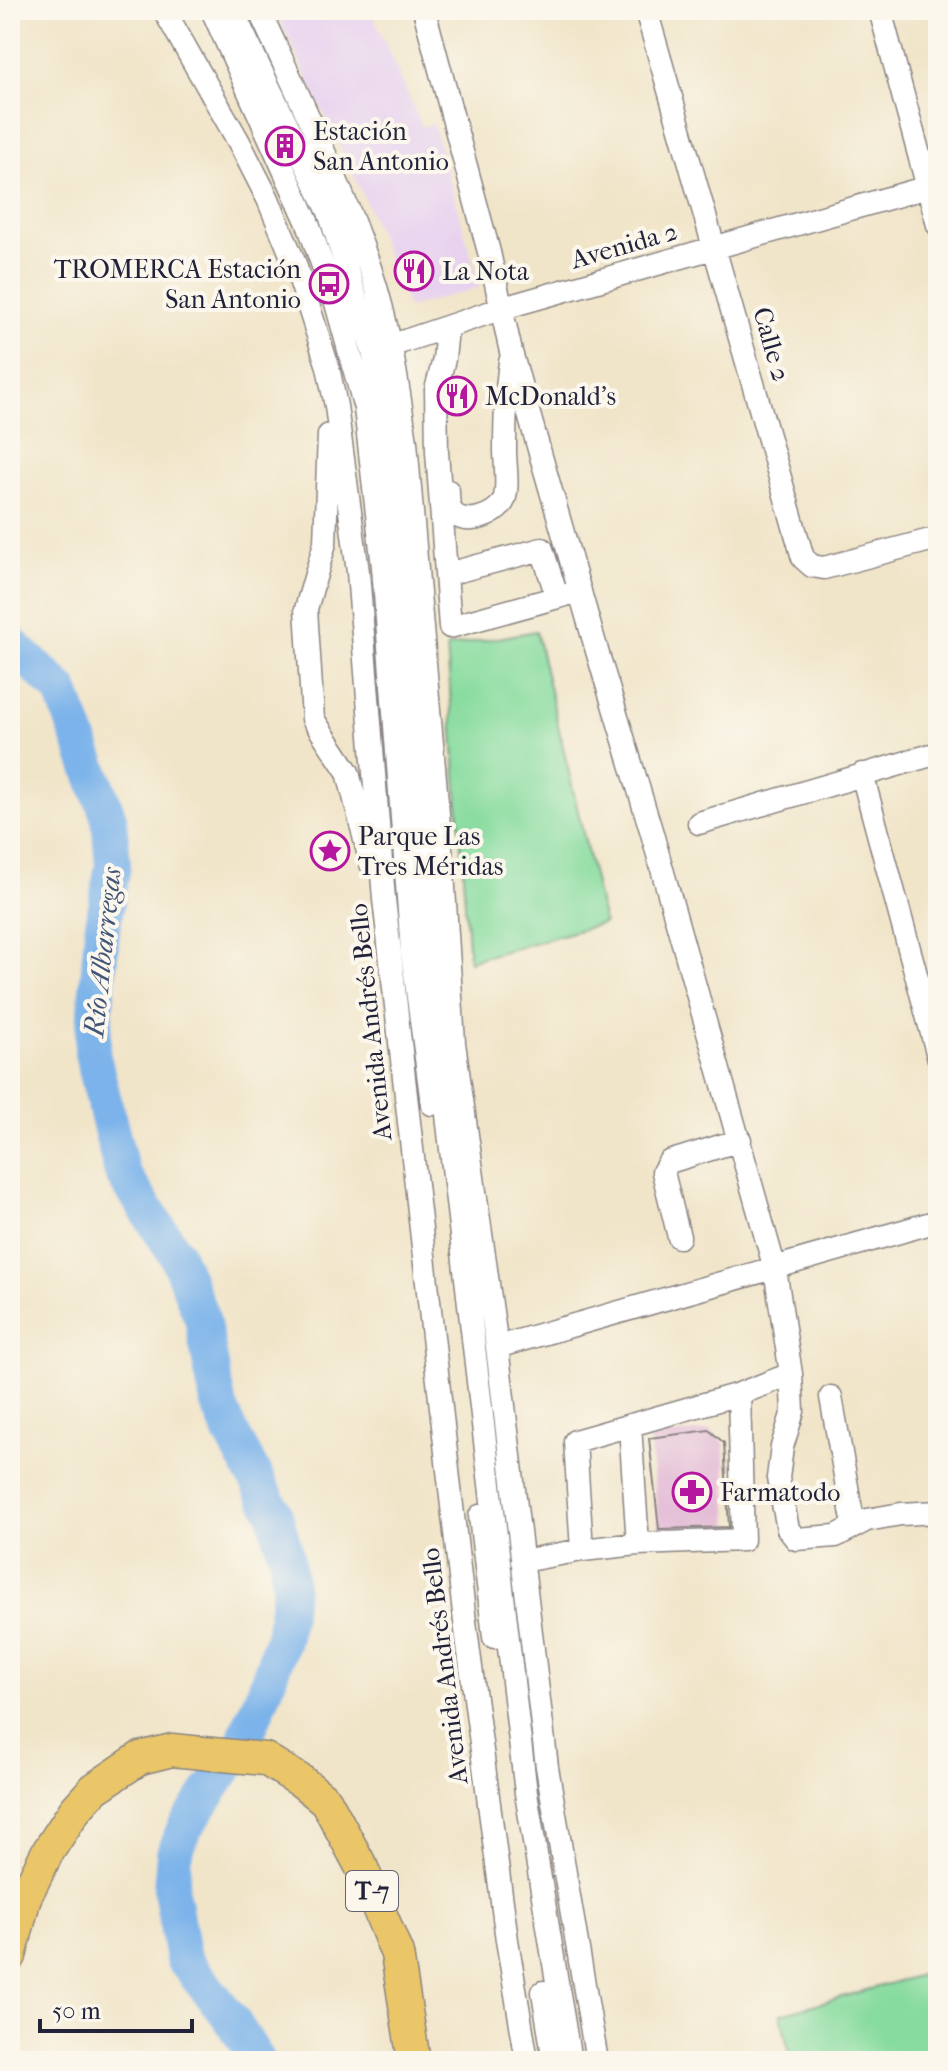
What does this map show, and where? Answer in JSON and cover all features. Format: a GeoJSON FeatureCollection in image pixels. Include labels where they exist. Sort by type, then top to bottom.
{"type":"FeatureCollection","features":[{"type":"Feature","properties":{"kind":"highway","name":"T-7"},"geometry":{"type":"LineString","coordinates":[[10,1956],[25,1897],[47,1853],[75,1810],[94,1789],[140,1758],[172,1750],[265,1759],[326,1801],[362,1868],[397,1954],[414,2061]]}},
{"type":"Feature","properties":{"kind":"street","name":"Avenida Andrés Bello"},"geometry":{"type":"LineString","coordinates":[[164,10],[268,199],[295,264],[328,367],[336,406],[358,572],[384,899],[467,1637],[507,1940],[527,2061]]}},
{"type":"Feature","properties":{"kind":"street"},"geometry":{"type":"LineString","coordinates":[[212,10],[307,221],[372,352],[387,421],[448,1124],[526,1793],[570,2061]]}},
{"type":"Feature","properties":{"kind":"street"},"geometry":{"type":"LineString","coordinates":[[232,10],[329,212],[372,352],[406,442],[443,872],[454,1043],[497,1347],[547,1767],[597,2061]]}},
{"type":"Feature","properties":{"kind":"street"},"geometry":{"type":"LineString","coordinates":[[259,10],[336,180],[370,269],[372,352],[365,408],[383,567],[412,951],[459,1320],[485,1567],[554,2061]]}},
{"type":"Feature","properties":{"kind":"street"},"geometry":{"type":"LineString","coordinates":[[424,10],[503,308],[511,352],[775,1269],[791,1374],[793,1411],[782,1447],[778,1478],[788,1529],[796,1539],[812,1539],[836,1536],[867,1520],[938,1512]]}},
{"type":"Feature","properties":{"kind":"street","name":"Calle 2"},"geometry":{"type":"LineString","coordinates":[[646,10],[717,248],[803,558],[812,566],[824,568],[938,538]]}},
{"type":"Feature","properties":{"kind":"street"},"geometry":{"type":"LineString","coordinates":[[880,10],[933,185],[938,225]]}},
{"type":"Feature","properties":{"kind":"street","name":"Avenida 2"},"geometry":{"type":"LineString","coordinates":[[328,367],[503,308],[933,185]]}},
{"type":"Feature","properties":{"kind":"street"},"geometry":{"type":"LineString","coordinates":[[447,329],[436,390],[437,452],[450,627],[580,591]]}},
{"type":"Feature","properties":{"kind":"street"},"geometry":{"type":"LineString","coordinates":[[444,398],[450,509],[456,515],[468,518],[488,516],[505,499],[505,401],[511,352]]}},
{"type":"Feature","properties":{"kind":"street"},"geometry":{"type":"LineString","coordinates":[[336,406],[330,431],[325,543],[306,609],[313,719],[348,772],[369,861],[384,899]]}},
{"type":"Feature","properties":{"kind":"street"},"geometry":{"type":"LineString","coordinates":[[447,574],[542,549],[557,597]]}},
{"type":"Feature","properties":{"kind":"street"},"geometry":{"type":"LineString","coordinates":[[699,823],[938,753]]}},
{"type":"Feature","properties":{"kind":"street"},"geometry":{"type":"LineString","coordinates":[[862,774],[938,1056]]}},
{"type":"Feature","properties":{"kind":"street"},"geometry":{"type":"LineString","coordinates":[[679,1237],[664,1166],[740,1140]]}},
{"type":"Feature","properties":{"kind":"street"},"geometry":{"type":"LineString","coordinates":[[497,1347],[938,1221]]}},
{"type":"Feature","properties":{"kind":"street"},"geometry":{"type":"LineString","coordinates":[[582,1550],[575,1441],[739,1394],[791,1374]]}},
{"type":"Feature","properties":{"kind":"street"},"geometry":{"type":"LineString","coordinates":[[522,1561],[638,1544],[743,1540],[739,1394]]}},
{"type":"Feature","properties":{"kind":"street"},"geometry":{"type":"LineString","coordinates":[[831,1397],[854,1526]]}},
{"type":"Feature","properties":{"kind":"street"},"geometry":{"type":"LineString","coordinates":[[630,1425],[638,1544]]}},
{"type":"Feature","properties":{"kind":"shaded area"},"geometry":{"type":"Polygon","coordinates":[[[275,10],[371,10],[422,127],[433,123],[480,287],[408,308],[365,200],[275,10]]]}},
{"type":"Feature","properties":{"kind":"green space"},"geometry":{"type":"Polygon","coordinates":[[[536,631],[604,923],[469,961],[447,647],[536,631]]]}},
{"type":"Feature","properties":{"kind":"green space"},"geometry":{"type":"Polygon","coordinates":[[[938,1970],[938,2061],[791,2061],[781,2014],[938,1970]]]}},
{"type":"Feature","properties":{"kind":"building","name":"Farmatodo"},"geometry":{"type":"Polygon","coordinates":[[[709,1430],[724,1443],[729,1527],[659,1529],[649,1438],[709,1430]]]}},
{"type":"Feature","properties":{"kind":"waterway","name":"Río Albarregas"},"geometry":{"type":"LineString","coordinates":[[10,643],[61,690],[109,818],[113,865],[102,930],[92,1053],[122,1173],[176,1254],[202,1318],[218,1403],[274,1511],[286,1556],[290,1587],[283,1636],[266,1687],[243,1743],[184,1829],[174,1854],[171,1890],[183,1959],[229,2016],[258,2061]]}},
{"type":"Feature","properties":{"kind":"place","name":"Estación San Antonio"},"geometry":{"type":"Point","coordinates":[285,146]}},
{"type":"Feature","properties":{"kind":"place","name":"La Nota"},"geometry":{"type":"Point","coordinates":[414,271]}},
{"type":"Feature","properties":{"kind":"place","name":"TROMERCA Estación San Antonio"},"geometry":{"type":"Point","coordinates":[329,284]}},
{"type":"Feature","properties":{"kind":"place","name":"McDonald's"},"geometry":{"type":"Point","coordinates":[457,396]}},
{"type":"Feature","properties":{"kind":"place","name":"Parque Las Tres Méridas"},"geometry":{"type":"Point","coordinates":[330,851]}},
{"type":"Feature","properties":{"kind":"place","name":"Farmatodo"},"geometry":{"type":"Point","coordinates":[692,1492]}}]}
